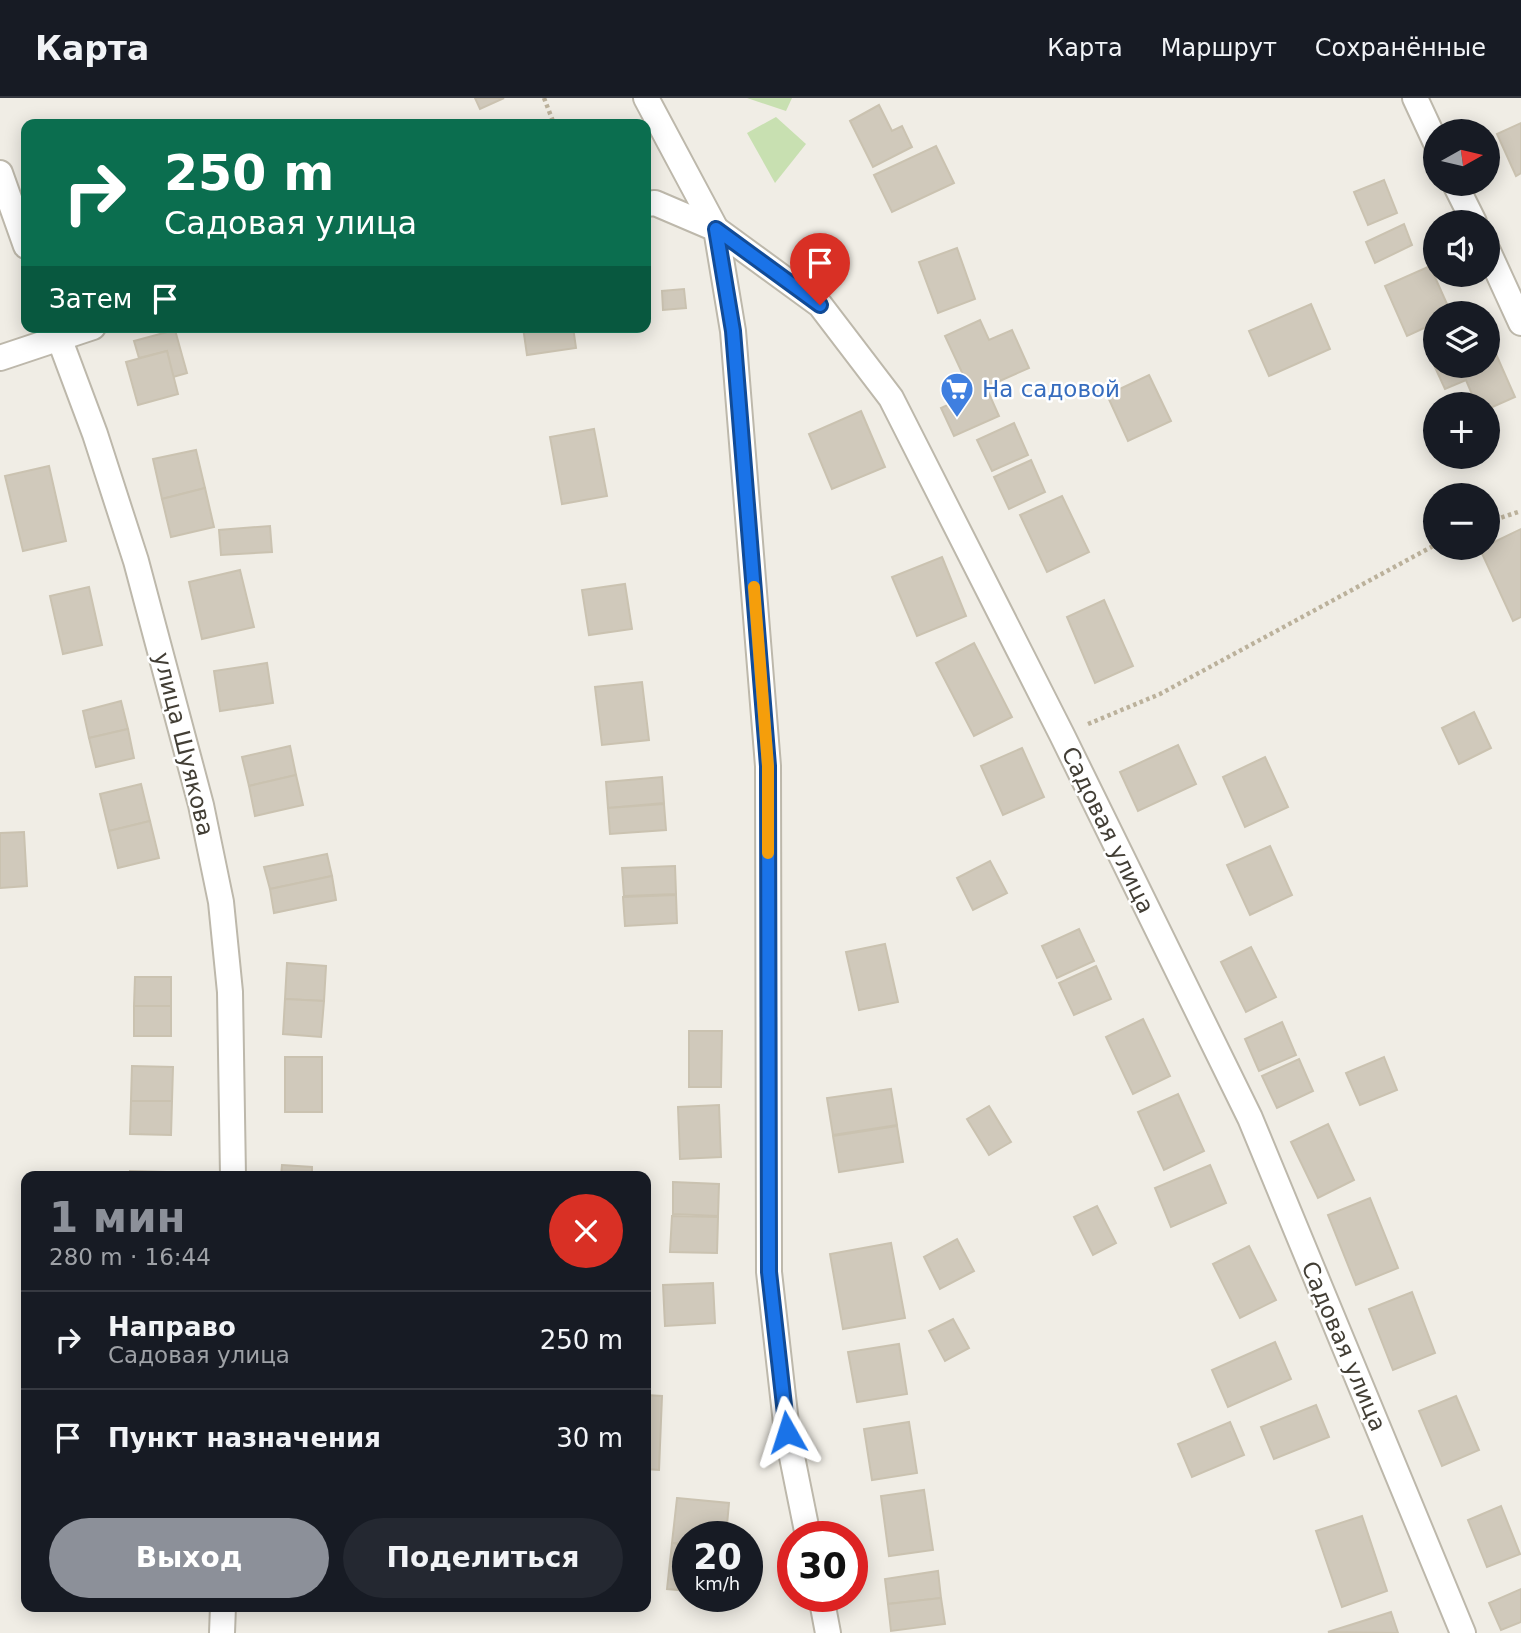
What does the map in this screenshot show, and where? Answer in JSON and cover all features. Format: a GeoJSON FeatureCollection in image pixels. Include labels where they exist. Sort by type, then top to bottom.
{"type":"FeatureCollection","features":[{"type":"Feature","properties":{"kind":"street","name":"Садовая улица"},"geometry":{"type":"LineString","coordinates":[[646,98],[716,229],[820,305],[891,398],[1062,735],[1250,1118],[1463,1633]]}},
{"type":"Feature","properties":{"kind":"street"},"geometry":{"type":"LineString","coordinates":[[1415,98],[1425,119]]}},
{"type":"Feature","properties":{"kind":"street"},"geometry":{"type":"LineString","coordinates":[[0,173],[21,232]]}},
{"type":"Feature","properties":{"kind":"street"},"geometry":{"type":"LineString","coordinates":[[651,203],[716,229],[733,331],[768,766],[769,1272],[787,1432],[805,1521]]}},
{"type":"Feature","properties":{"kind":"street"},"geometry":{"type":"LineString","coordinates":[[1500,277],[1521,323]]}},
{"type":"Feature","properties":{"kind":"street"},"geometry":{"type":"LineString","coordinates":[[0,358],[57,333]]}},
{"type":"Feature","properties":{"kind":"street","name":"улица Шуякова"},"geometry":{"type":"LineString","coordinates":[[57,333],[95,434],[136,561],[201,805],[214,865],[221,902],[230,992],[233,1171]]}},
{"type":"Feature","properties":{"kind":"street"},"geometry":{"type":"LineString","coordinates":[[222,1633],[223,1612]]}},
{"type":"Feature","properties":{"kind":"street"},"geometry":{"type":"LineString","coordinates":[[824,1612],[828,1633]]}},
{"type":"Feature","properties":{"kind":"path"},"geometry":{"type":"LineString","coordinates":[[544,98],[552,119]]}},
{"type":"Feature","properties":{"kind":"path"},"geometry":{"type":"LineString","coordinates":[[1500,518],[1521,511]]}},
{"type":"Feature","properties":{"kind":"path"},"geometry":{"type":"LineString","coordinates":[[1062,735],[1160,694],[1423,552]]}},
{"type":"Feature","properties":{"kind":"green space"},"geometry":{"type":"Polygon","coordinates":[[[747,98],[792,98],[786,111],[747,98]]]}},
{"type":"Feature","properties":{"kind":"green space"},"geometry":{"type":"Polygon","coordinates":[[[776,117],[806,144],[775,183],[747,133],[776,117]]]}},
{"type":"Feature","properties":{"kind":"building"},"geometry":{"type":"Polygon","coordinates":[[[475,98],[504,98],[480,109],[475,98]]]}},
{"type":"Feature","properties":{"kind":"building"},"geometry":{"type":"Polygon","coordinates":[[[879,105],[892,131],[902,126],[912,147],[873,167],[850,121],[879,105]]]}},
{"type":"Feature","properties":{"kind":"building"},"geometry":{"type":"Polygon","coordinates":[[[1521,123],[1521,173],[1516,176],[1500,141],[1500,133],[1521,123]]]}},
{"type":"Feature","properties":{"kind":"building"},"geometry":{"type":"Polygon","coordinates":[[[936,146],[954,183],[892,212],[874,175],[936,146]]]}},
{"type":"Feature","properties":{"kind":"building"},"geometry":{"type":"Polygon","coordinates":[[[1384,180],[1397,213],[1368,225],[1354,192],[1384,180]]]}},
{"type":"Feature","properties":{"kind":"building"},"geometry":{"type":"Polygon","coordinates":[[[1404,224],[1412,245],[1375,263],[1366,242],[1404,224]]]}},
{"type":"Feature","properties":{"kind":"building"},"geometry":{"type":"Polygon","coordinates":[[[957,248],[975,299],[938,313],[919,262],[957,248]]]}},
{"type":"Feature","properties":{"kind":"building"},"geometry":{"type":"Polygon","coordinates":[[[1423,269],[1423,287],[1439,287],[1446,301],[1423,301],[1423,329],[1407,336],[1385,286],[1423,269]]]}},
{"type":"Feature","properties":{"kind":"building"},"geometry":{"type":"Polygon","coordinates":[[[684,289],[686,308],[663,310],[662,291],[684,289]]]}},
{"type":"Feature","properties":{"kind":"building"},"geometry":{"type":"Polygon","coordinates":[[[1311,304],[1330,349],[1269,376],[1249,331],[1311,304]]]}},
{"type":"Feature","properties":{"kind":"building"},"geometry":{"type":"Polygon","coordinates":[[[980,320],[989,340],[1012,330],[1029,368],[986,387],[999,416],[954,436],[941,408],[972,394],[945,336],[980,320]]]}},
{"type":"Feature","properties":{"kind":"building"},"geometry":{"type":"Polygon","coordinates":[[[164,333],[176,333],[187,373],[173,377],[167,351],[139,358],[134,341],[164,333]]]}},
{"type":"Feature","properties":{"kind":"building"},"geometry":{"type":"Polygon","coordinates":[[[524,333],[574,333],[576,348],[527,355],[524,333]]]}},
{"type":"Feature","properties":{"kind":"building"},"geometry":{"type":"Polygon","coordinates":[[[167,351],[178,394],[138,405],[126,362],[167,351]]]}},
{"type":"Feature","properties":{"kind":"building"},"geometry":{"type":"Polygon","coordinates":[[[1500,363],[1515,397],[1500,404],[1500,392],[1471,392],[1466,380],[1445,389],[1440,378],[1500,378],[1500,363]]]}},
{"type":"Feature","properties":{"kind":"building"},"geometry":{"type":"Polygon","coordinates":[[[1149,375],[1171,421],[1128,441],[1107,395],[1149,375]]]}},
{"type":"Feature","properties":{"kind":"building"},"geometry":{"type":"Polygon","coordinates":[[[861,411],[885,467],[832,489],[809,434],[861,411]]]}},
{"type":"Feature","properties":{"kind":"building"},"geometry":{"type":"Polygon","coordinates":[[[1014,423],[1028,455],[992,471],[977,440],[1014,423]]]}},
{"type":"Feature","properties":{"kind":"building"},"geometry":{"type":"Polygon","coordinates":[[[594,429],[607,496],[562,504],[550,437],[594,429]]]}},
{"type":"Feature","properties":{"kind":"building"},"geometry":{"type":"Polygon","coordinates":[[[196,450],[205,488],[162,499],[153,459],[196,450]]]}},
{"type":"Feature","properties":{"kind":"building"},"geometry":{"type":"Polygon","coordinates":[[[1031,460],[1045,492],[1009,509],[994,477],[1031,460]]]}},
{"type":"Feature","properties":{"kind":"building"},"geometry":{"type":"Polygon","coordinates":[[[49,466],[66,541],[23,551],[5,476],[49,466]]]}},
{"type":"Feature","properties":{"kind":"building"},"geometry":{"type":"Polygon","coordinates":[[[205,488],[214,527],[171,537],[162,499],[205,488]]]}},
{"type":"Feature","properties":{"kind":"building"},"geometry":{"type":"Polygon","coordinates":[[[1062,496],[1089,552],[1047,572],[1020,515],[1062,496]]]}},
{"type":"Feature","properties":{"kind":"building"},"geometry":{"type":"Polygon","coordinates":[[[270,526],[272,552],[221,555],[219,530],[270,526]]]}},
{"type":"Feature","properties":{"kind":"building"},"geometry":{"type":"Polygon","coordinates":[[[1521,529],[1521,617],[1513,621],[1485,560],[1500,560],[1500,539],[1521,529]]]}},
{"type":"Feature","properties":{"kind":"building"},"geometry":{"type":"Polygon","coordinates":[[[942,557],[966,616],[917,636],[892,577],[942,557]]]}},
{"type":"Feature","properties":{"kind":"building"},"geometry":{"type":"Polygon","coordinates":[[[240,570],[254,627],[202,639],[189,582],[240,570]]]}},
{"type":"Feature","properties":{"kind":"building"},"geometry":{"type":"Polygon","coordinates":[[[625,584],[632,629],[589,635],[582,590],[625,584]]]}},
{"type":"Feature","properties":{"kind":"building"},"geometry":{"type":"Polygon","coordinates":[[[89,587],[102,645],[63,654],[50,596],[89,587]]]}},
{"type":"Feature","properties":{"kind":"building"},"geometry":{"type":"Polygon","coordinates":[[[1104,600],[1133,666],[1095,683],[1067,617],[1104,600]]]}},
{"type":"Feature","properties":{"kind":"building"},"geometry":{"type":"Polygon","coordinates":[[[974,643],[1012,717],[974,736],[936,663],[974,643]]]}},
{"type":"Feature","properties":{"kind":"building"},"geometry":{"type":"Polygon","coordinates":[[[267,663],[273,703],[220,711],[214,671],[267,663]]]}},
{"type":"Feature","properties":{"kind":"building"},"geometry":{"type":"Polygon","coordinates":[[[642,682],[649,740],[602,745],[595,687],[642,682]]]}},
{"type":"Feature","properties":{"kind":"building"},"geometry":{"type":"Polygon","coordinates":[[[121,701],[128,729],[89,738],[83,711],[121,701]]]}},
{"type":"Feature","properties":{"kind":"building"},"geometry":{"type":"Polygon","coordinates":[[[1474,712],[1491,748],[1459,764],[1442,728],[1474,712]]]}},
{"type":"Feature","properties":{"kind":"building"},"geometry":{"type":"Polygon","coordinates":[[[128,729],[134,758],[96,767],[89,738],[128,729]]]}},
{"type":"Feature","properties":{"kind":"building"},"geometry":{"type":"Polygon","coordinates":[[[1178,745],[1196,784],[1138,811],[1120,772],[1178,745]]]}},
{"type":"Feature","properties":{"kind":"building"},"geometry":{"type":"Polygon","coordinates":[[[290,746],[296,775],[249,786],[242,757],[290,746]]]}},
{"type":"Feature","properties":{"kind":"building"},"geometry":{"type":"Polygon","coordinates":[[[1022,748],[1044,797],[1003,815],[981,766],[1022,748]]]}},
{"type":"Feature","properties":{"kind":"building"},"geometry":{"type":"Polygon","coordinates":[[[1265,757],[1288,807],[1245,827],[1223,777],[1265,757]]]}},
{"type":"Feature","properties":{"kind":"building"},"geometry":{"type":"Polygon","coordinates":[[[296,775],[303,805],[255,816],[249,786],[296,775]]]}},
{"type":"Feature","properties":{"kind":"building"},"geometry":{"type":"Polygon","coordinates":[[[662,777],[664,803],[608,808],[606,782],[662,777]]]}},
{"type":"Feature","properties":{"kind":"building"},"geometry":{"type":"Polygon","coordinates":[[[141,784],[150,821],[109,831],[100,794],[141,784]]]}},
{"type":"Feature","properties":{"kind":"building"},"geometry":{"type":"Polygon","coordinates":[[[664,804],[666,830],[610,834],[608,808],[664,804]]]}},
{"type":"Feature","properties":{"kind":"building"},"geometry":{"type":"Polygon","coordinates":[[[150,821],[159,858],[118,868],[109,831],[150,821]]]}},
{"type":"Feature","properties":{"kind":"building"},"geometry":{"type":"Polygon","coordinates":[[[24,832],[27,886],[0,888],[0,833],[24,832]]]}},
{"type":"Feature","properties":{"kind":"building"},"geometry":{"type":"Polygon","coordinates":[[[1270,846],[1292,895],[1250,915],[1227,865],[1270,846]]]}},
{"type":"Feature","properties":{"kind":"building"},"geometry":{"type":"Polygon","coordinates":[[[327,854],[332,876],[270,889],[264,867],[327,854]]]}},
{"type":"Feature","properties":{"kind":"building"},"geometry":{"type":"Polygon","coordinates":[[[990,861],[1007,893],[973,910],[957,878],[990,861]]]}},
{"type":"Feature","properties":{"kind":"building"},"geometry":{"type":"Polygon","coordinates":[[[675,866],[676,894],[624,896],[622,868],[675,866]]]}},
{"type":"Feature","properties":{"kind":"building"},"geometry":{"type":"Polygon","coordinates":[[[332,876],[336,900],[274,913],[270,889],[332,876]]]}},
{"type":"Feature","properties":{"kind":"building"},"geometry":{"type":"Polygon","coordinates":[[[676,895],[677,923],[625,926],[623,897],[676,895]]]}},
{"type":"Feature","properties":{"kind":"building"},"geometry":{"type":"Polygon","coordinates":[[[1079,929],[1094,961],[1057,978],[1042,946],[1079,929]]]}},
{"type":"Feature","properties":{"kind":"building"},"geometry":{"type":"Polygon","coordinates":[[[885,944],[898,1002],[859,1010],[846,952],[885,944]]]}},
{"type":"Feature","properties":{"kind":"building"},"geometry":{"type":"Polygon","coordinates":[[[1251,947],[1276,997],[1246,1012],[1221,962],[1251,947]]]}},
{"type":"Feature","properties":{"kind":"building"},"geometry":{"type":"Polygon","coordinates":[[[287,963],[326,966],[324,1001],[285,999],[287,963]]]}},
{"type":"Feature","properties":{"kind":"building"},"geometry":{"type":"Polygon","coordinates":[[[1096,966],[1111,999],[1074,1015],[1059,983],[1096,966]]]}},
{"type":"Feature","properties":{"kind":"building"},"geometry":{"type":"Polygon","coordinates":[[[135,977],[171,977],[171,1006],[134,1006],[135,977]]]}},
{"type":"Feature","properties":{"kind":"building"},"geometry":{"type":"Polygon","coordinates":[[[285,999],[324,1001],[321,1037],[283,1034],[285,999]]]}},
{"type":"Feature","properties":{"kind":"building"},"geometry":{"type":"Polygon","coordinates":[[[134,1006],[171,1006],[171,1036],[134,1036],[134,1006]]]}},
{"type":"Feature","properties":{"kind":"building"},"geometry":{"type":"Polygon","coordinates":[[[1143,1019],[1170,1076],[1133,1094],[1106,1037],[1143,1019]]]}},
{"type":"Feature","properties":{"kind":"building"},"geometry":{"type":"Polygon","coordinates":[[[1282,1022],[1296,1055],[1259,1071],[1245,1039],[1282,1022]]]}},
{"type":"Feature","properties":{"kind":"building"},"geometry":{"type":"Polygon","coordinates":[[[689,1031],[722,1031],[721,1087],[689,1087],[689,1031]]]}},
{"type":"Feature","properties":{"kind":"building"},"geometry":{"type":"Polygon","coordinates":[[[285,1057],[322,1057],[322,1112],[285,1112],[285,1057]]]}},
{"type":"Feature","properties":{"kind":"building"},"geometry":{"type":"Polygon","coordinates":[[[1384,1057],[1397,1090],[1360,1105],[1346,1073],[1384,1057]]]}},
{"type":"Feature","properties":{"kind":"building"},"geometry":{"type":"Polygon","coordinates":[[[1299,1059],[1313,1091],[1277,1108],[1262,1076],[1299,1059]]]}},
{"type":"Feature","properties":{"kind":"building"},"geometry":{"type":"Polygon","coordinates":[[[132,1066],[173,1067],[172,1101],[131,1101],[132,1066]]]}},
{"type":"Feature","properties":{"kind":"building"},"geometry":{"type":"Polygon","coordinates":[[[891,1089],[897,1125],[833,1135],[827,1098],[891,1089]]]}},
{"type":"Feature","properties":{"kind":"building"},"geometry":{"type":"Polygon","coordinates":[[[1178,1094],[1204,1151],[1164,1170],[1138,1112],[1178,1094]]]}},
{"type":"Feature","properties":{"kind":"building"},"geometry":{"type":"Polygon","coordinates":[[[131,1101],[172,1101],[171,1135],[130,1134],[131,1101]]]}},
{"type":"Feature","properties":{"kind":"building"},"geometry":{"type":"Polygon","coordinates":[[[719,1105],[721,1157],[680,1159],[678,1107],[719,1105]]]}},
{"type":"Feature","properties":{"kind":"building"},"geometry":{"type":"Polygon","coordinates":[[[989,1106],[1011,1142],[989,1155],[967,1119],[989,1106]]]}},
{"type":"Feature","properties":{"kind":"building"},"geometry":{"type":"Polygon","coordinates":[[[1328,1124],[1354,1180],[1318,1198],[1291,1142],[1328,1124]]]}},
{"type":"Feature","properties":{"kind":"building"},"geometry":{"type":"Polygon","coordinates":[[[897,1126],[903,1162],[839,1172],[833,1136],[897,1126]]]}},
{"type":"Feature","properties":{"kind":"building"},"geometry":{"type":"Polygon","coordinates":[[[282,1165],[312,1167],[312,1171],[281,1171],[282,1165]]]}},
{"type":"Feature","properties":{"kind":"building"},"geometry":{"type":"Polygon","coordinates":[[[1210,1165],[1226,1203],[1171,1227],[1155,1188],[1210,1165]]]}},
{"type":"Feature","properties":{"kind":"building"},"geometry":{"type":"Polygon","coordinates":[[[673,1182],[719,1184],[718,1216],[673,1214],[673,1182]]]}},
{"type":"Feature","properties":{"kind":"building"},"geometry":{"type":"Polygon","coordinates":[[[1370,1198],[1398,1268],[1356,1285],[1328,1215],[1370,1198]]]}},
{"type":"Feature","properties":{"kind":"building"},"geometry":{"type":"Polygon","coordinates":[[[1097,1206],[1116,1243],[1093,1255],[1074,1217],[1097,1206]]]}},
{"type":"Feature","properties":{"kind":"building"},"geometry":{"type":"Polygon","coordinates":[[[672,1216],[718,1217],[717,1253],[670,1252],[672,1216]]]}},
{"type":"Feature","properties":{"kind":"building"},"geometry":{"type":"Polygon","coordinates":[[[957,1239],[974,1271],[940,1289],[924,1257],[957,1239]]]}},
{"type":"Feature","properties":{"kind":"building"},"geometry":{"type":"Polygon","coordinates":[[[891,1243],[905,1318],[843,1329],[830,1254],[891,1243]]]}},
{"type":"Feature","properties":{"kind":"building"},"geometry":{"type":"Polygon","coordinates":[[[1249,1246],[1276,1300],[1240,1318],[1213,1264],[1249,1246]]]}},
{"type":"Feature","properties":{"kind":"building"},"geometry":{"type":"Polygon","coordinates":[[[713,1283],[715,1323],[665,1326],[663,1285],[713,1283]]]}},
{"type":"Feature","properties":{"kind":"building"},"geometry":{"type":"Polygon","coordinates":[[[1412,1292],[1435,1353],[1393,1370],[1369,1309],[1412,1292]]]}},
{"type":"Feature","properties":{"kind":"building"},"geometry":{"type":"Polygon","coordinates":[[[953,1319],[969,1348],[945,1361],[929,1331],[953,1319]]]}},
{"type":"Feature","properties":{"kind":"building"},"geometry":{"type":"Polygon","coordinates":[[[1275,1342],[1291,1379],[1228,1407],[1212,1370],[1275,1342]]]}},
{"type":"Feature","properties":{"kind":"building"},"geometry":{"type":"Polygon","coordinates":[[[899,1344],[907,1394],[857,1402],[848,1352],[899,1344]]]}},
{"type":"Feature","properties":{"kind":"building"},"geometry":{"type":"Polygon","coordinates":[[[651,1395],[662,1396],[659,1470],[651,1469],[651,1395]]]}},
{"type":"Feature","properties":{"kind":"building"},"geometry":{"type":"Polygon","coordinates":[[[1456,1396],[1479,1450],[1442,1466],[1419,1411],[1456,1396]]]}},
{"type":"Feature","properties":{"kind":"building"},"geometry":{"type":"Polygon","coordinates":[[[1316,1405],[1329,1437],[1274,1459],[1261,1427],[1316,1405]]]}},
{"type":"Feature","properties":{"kind":"building"},"geometry":{"type":"Polygon","coordinates":[[[909,1422],[917,1473],[872,1480],[864,1429],[909,1422]]]}},
{"type":"Feature","properties":{"kind":"building"},"geometry":{"type":"Polygon","coordinates":[[[1230,1422],[1244,1455],[1192,1477],[1178,1444],[1230,1422]]]}},
{"type":"Feature","properties":{"kind":"building"},"geometry":{"type":"Polygon","coordinates":[[[924,1490],[933,1550],[889,1556],[881,1496],[924,1490]]]}},
{"type":"Feature","properties":{"kind":"building"},"geometry":{"type":"Polygon","coordinates":[[[677,1498],[729,1503],[727,1521],[674,1521],[677,1498]]]}},
{"type":"Feature","properties":{"kind":"building"},"geometry":{"type":"Polygon","coordinates":[[[1501,1506],[1520,1554],[1487,1567],[1468,1520],[1501,1506]]]}},
{"type":"Feature","properties":{"kind":"building"},"geometry":{"type":"Polygon","coordinates":[[[1362,1516],[1387,1591],[1342,1607],[1316,1531],[1362,1516]]]}},
{"type":"Feature","properties":{"kind":"building"},"geometry":{"type":"Polygon","coordinates":[[[672,1543],[672,1589],[667,1589],[672,1543]]]}},
{"type":"Feature","properties":{"kind":"building"},"geometry":{"type":"Polygon","coordinates":[[[938,1571],[941,1598],[888,1604],[885,1579],[938,1571]]]}},
{"type":"Feature","properties":{"kind":"building"},"geometry":{"type":"Polygon","coordinates":[[[1521,1589],[1521,1622],[1501,1630],[1489,1603],[1521,1589]]]}},
{"type":"Feature","properties":{"kind":"building"},"geometry":{"type":"Polygon","coordinates":[[[941,1598],[945,1624],[891,1631],[888,1604],[941,1598]]]}},
{"type":"Feature","properties":{"kind":"building"},"geometry":{"type":"Polygon","coordinates":[[[1391,1612],[1398,1633],[1328,1632],[1391,1612]]]}},
{"type":"Feature","properties":{"kind":"slow traffic"},"geometry":{"type":"LineString","coordinates":[[754,587],[768,766],[768,853]]}},
{"type":"Feature","properties":{"kind":"place","name":"На садовой"},"geometry":{"type":"Point","coordinates":[957,419]}},
{"type":"Feature","properties":{"kind":"route"},"geometry":{"type":"LineString","coordinates":[[787,1432],[769,1272],[768,766],[733,331],[716,229],[820,305]]}}]}
